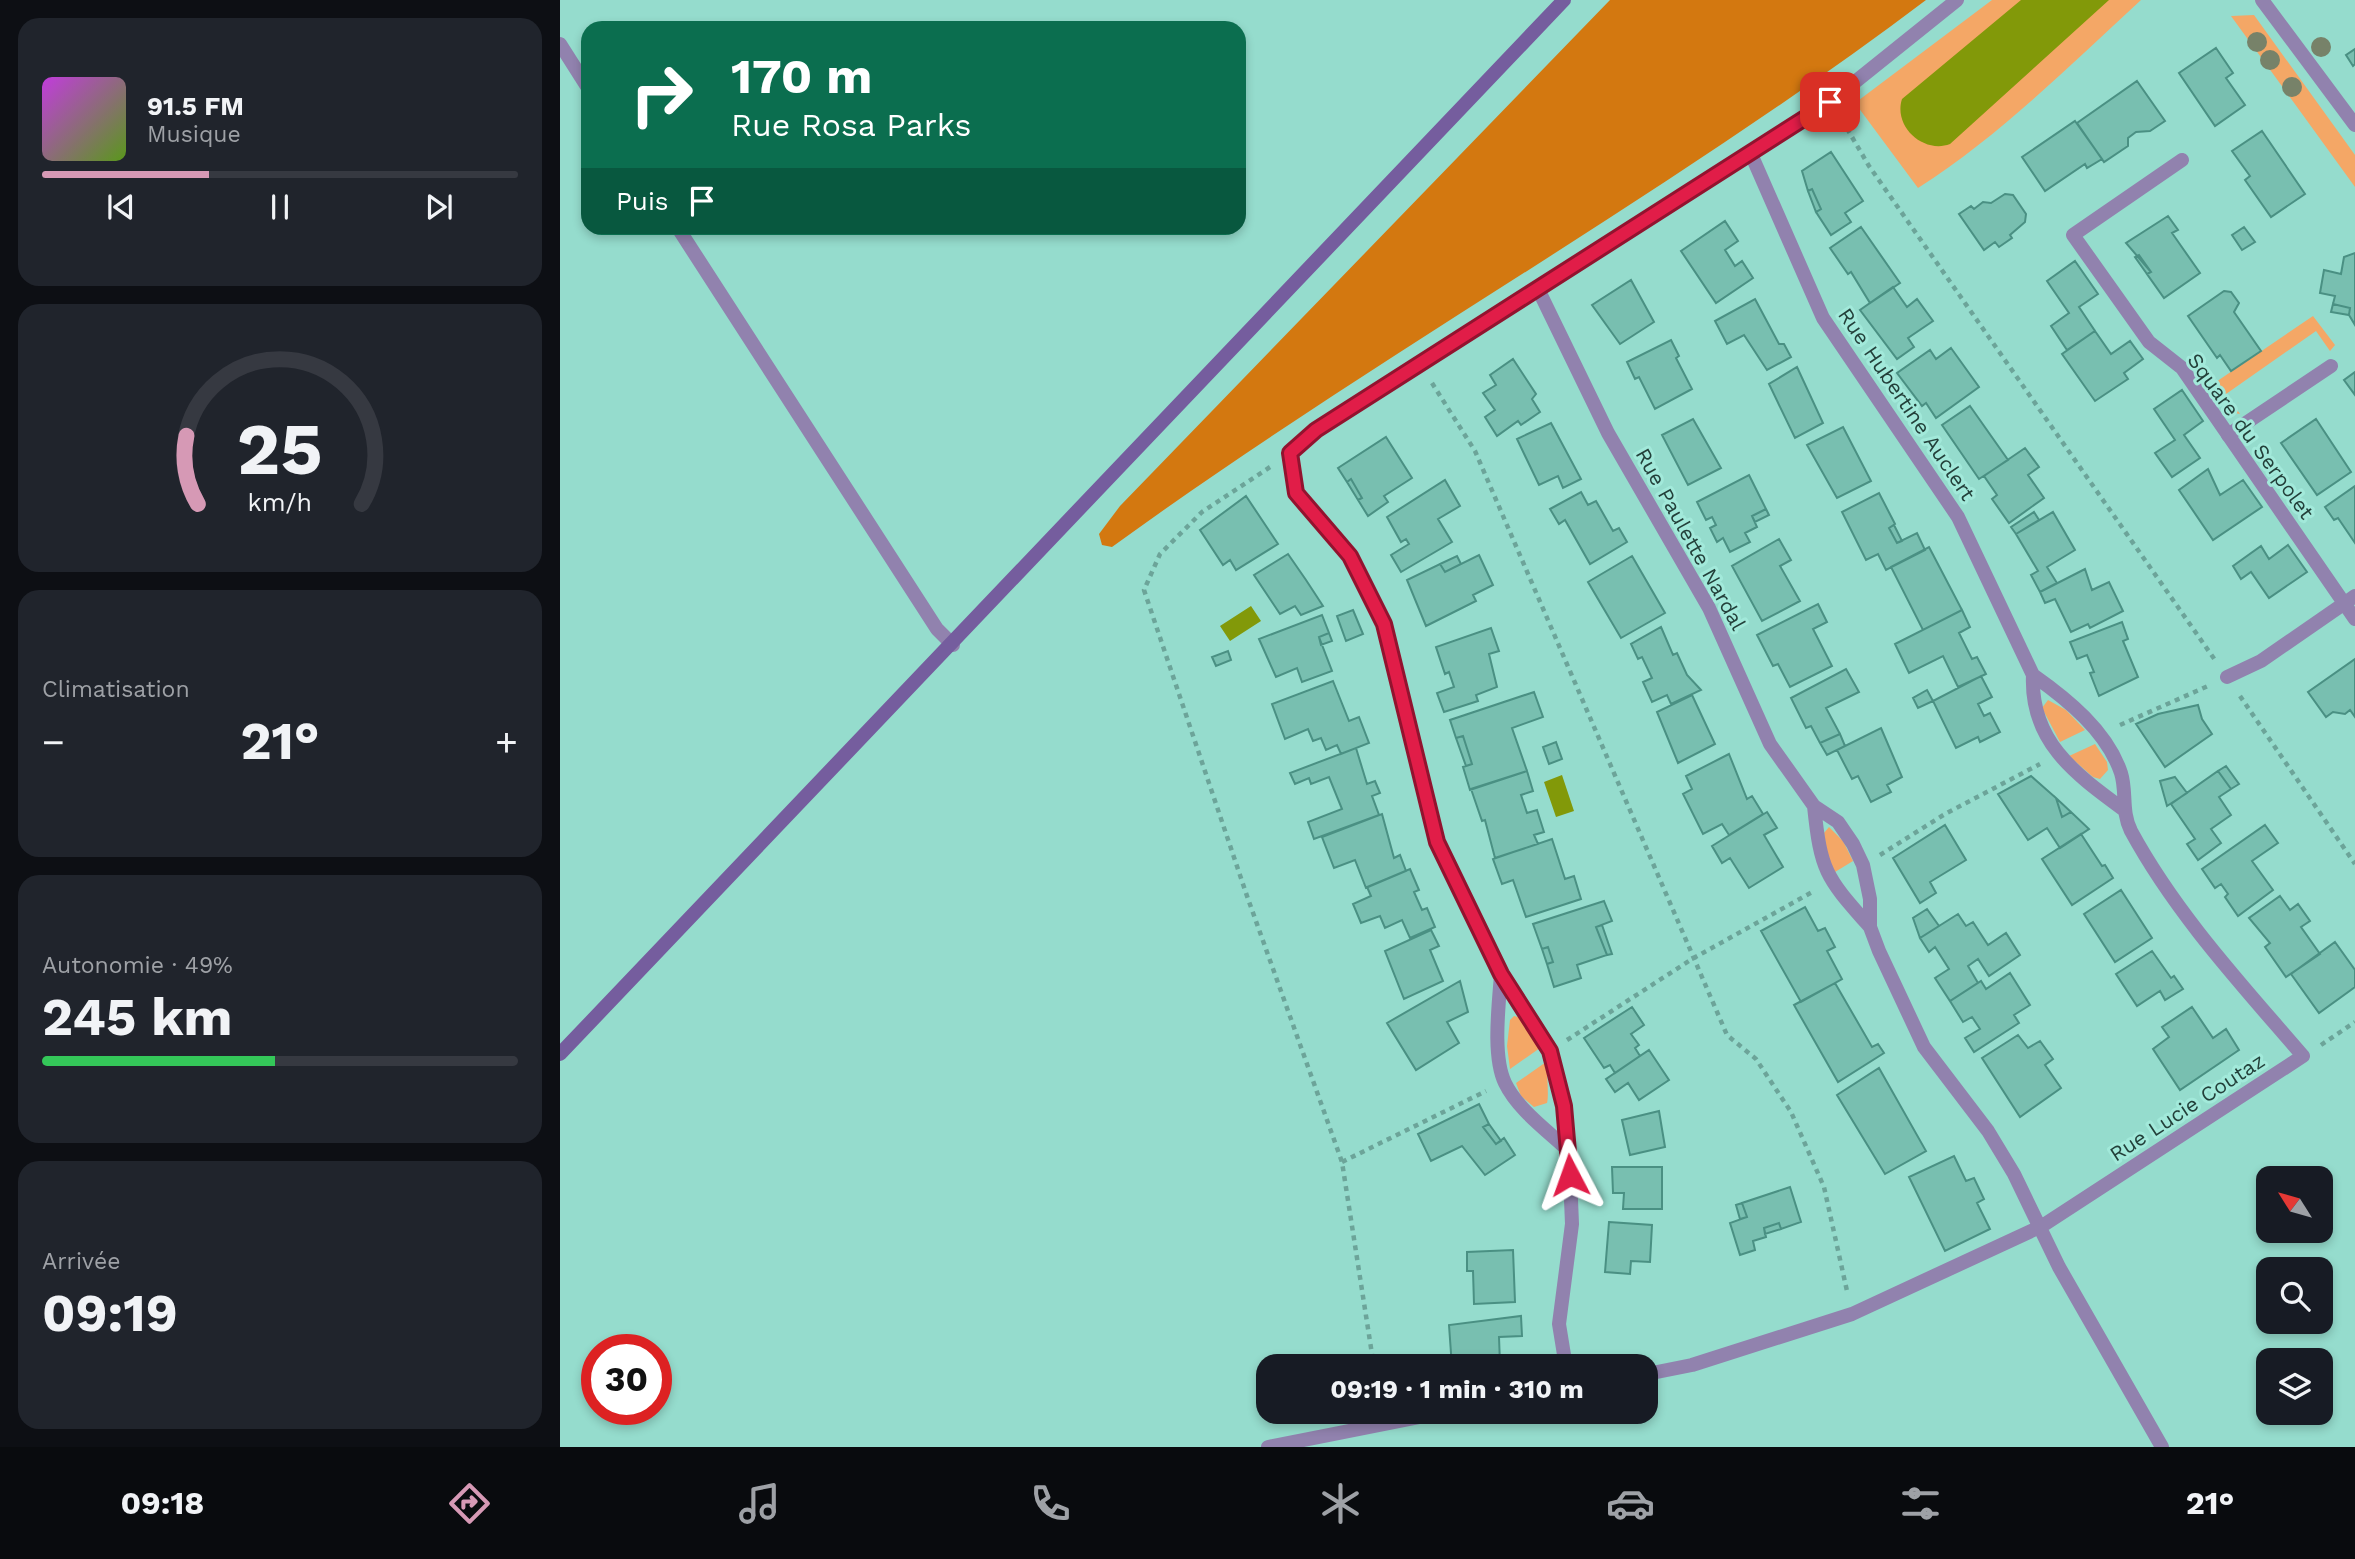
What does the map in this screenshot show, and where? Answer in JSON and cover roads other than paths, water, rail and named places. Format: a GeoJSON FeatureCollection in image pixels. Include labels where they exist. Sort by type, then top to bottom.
{"type":"FeatureCollection","features":[{"type":"Feature","properties":{"kind":"main road"},"geometry":{"type":"LineString","coordinates":[[560,1054],[953,645],[1564,0]]}},
{"type":"Feature","properties":{"kind":"street"},"geometry":{"type":"LineString","coordinates":[[1564,1354],[1559,1324],[1572,1223],[1569,1151],[1564,1106],[1550,1051],[1501,974],[1437,842],[1384,624],[1350,556],[1296,493],[1290,453],[1316,430],[1830,102],[1957,0]]}},
{"type":"Feature","properties":{"kind":"street"},"geometry":{"type":"LineString","coordinates":[[2262,0],[2355,125]]}},
{"type":"Feature","properties":{"kind":"street"},"geometry":{"type":"LineString","coordinates":[[560,44],[581,77]]}},
{"type":"Feature","properties":{"kind":"street","name":"Rue Hubertine Auclert"},"geometry":{"type":"LineString","coordinates":[[1751,154],[1823,318],[1958,517],[2033,675],[2032,698],[2039,721],[2058,755],[2123,809]]}},
{"type":"Feature","properties":{"kind":"street","name":"Square du Serpolet"},"geometry":{"type":"LineString","coordinates":[[2182,160],[2073,235],[2149,342],[2182,368],[2350,600],[2355,619]]}},
{"type":"Feature","properties":{"kind":"street"},"geometry":{"type":"LineString","coordinates":[[683,235],[937,629],[953,645]]}},
{"type":"Feature","properties":{"kind":"street","name":"Rue Paulette Nardal"},"geometry":{"type":"LineString","coordinates":[[1538,289],[1608,433],[1709,608],[1770,744],[1814,806],[1838,822],[1863,865],[1870,899],[1870,927],[1878,951],[1924,1047],[1988,1130],[2042,1226],[2060,1267],[2162,1447]]}},
{"type":"Feature","properties":{"kind":"street"},"geometry":{"type":"LineString","coordinates":[[2228,435],[2331,366]]}},
{"type":"Feature","properties":{"kind":"street"},"geometry":{"type":"LineString","coordinates":[[2227,677],[2261,661],[2350,600]]}},
{"type":"Feature","properties":{"kind":"street","name":"Rue Hubertine Auclert"},"geometry":{"type":"LineString","coordinates":[[2033,675],[2061,695],[2099,734],[2121,774],[2123,809],[2131,830],[2197,932],[2303,1056]]}},
{"type":"Feature","properties":{"kind":"street","name":"Rue Paulette Nardal"},"geometry":{"type":"LineString","coordinates":[[1814,806],[1821,860],[1830,881],[1870,927]]}},
{"type":"Feature","properties":{"kind":"street"},"geometry":{"type":"LineString","coordinates":[[1501,974],[1498,1041],[1504,1082],[1524,1108],[1569,1151]]}},
{"type":"Feature","properties":{"kind":"street","name":"Rue Lucie Coutaz"},"geometry":{"type":"LineString","coordinates":[[1658,1371],[1704,1361],[1852,1314],[2042,1226],[2303,1056]]}},
{"type":"Feature","properties":{"kind":"street"},"geometry":{"type":"LineString","coordinates":[[1268,1447],[1379,1424]]}}]}
